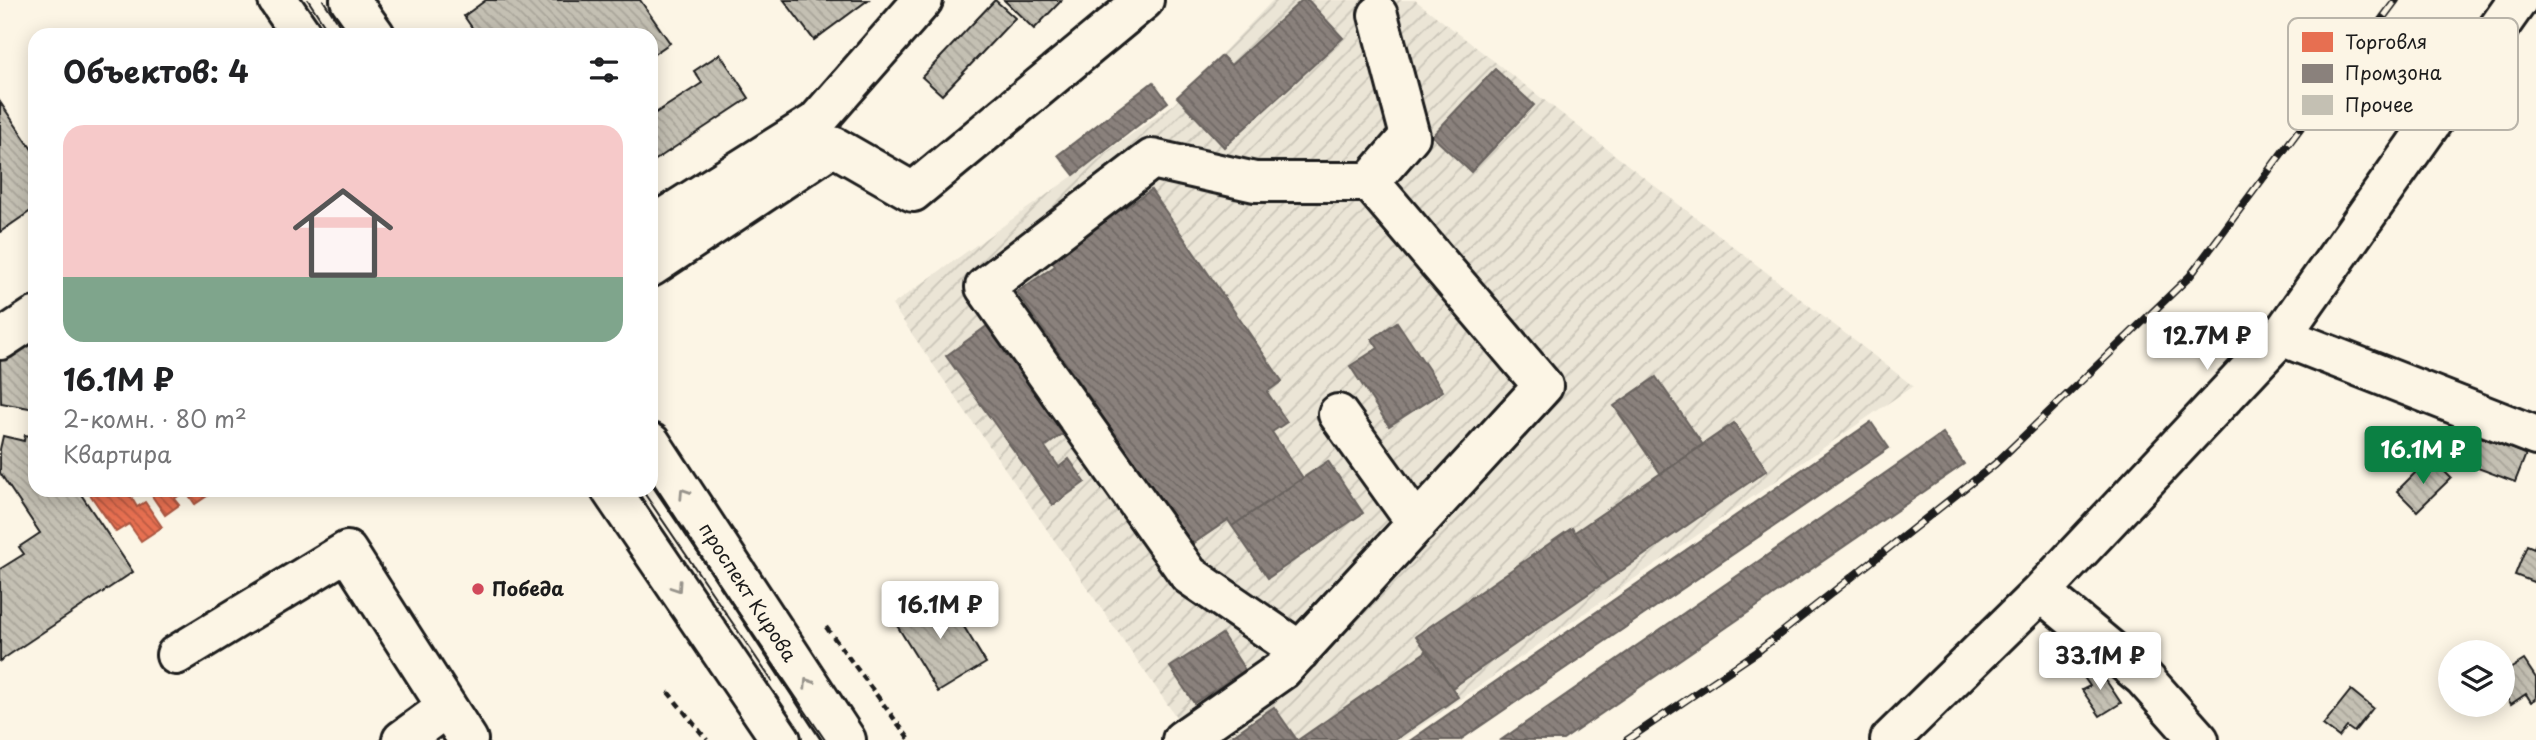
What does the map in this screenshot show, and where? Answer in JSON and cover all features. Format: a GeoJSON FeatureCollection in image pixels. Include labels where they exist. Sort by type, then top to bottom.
{"type":"FeatureCollection","features":[{"type":"Feature","properties":{"kind":"street"},"geometry":{"type":"LineString","coordinates":[[278,0],[297,28]]}},
{"type":"Feature","properties":{"kind":"street"},"geometry":{"type":"LineString","coordinates":[[351,0],[370,28]]}},
{"type":"Feature","properties":{"kind":"street"},"geometry":{"type":"LineString","coordinates":[[658,222],[816,122],[923,0]]}},
{"type":"Feature","properties":{"kind":"street"},"geometry":{"type":"LineString","coordinates":[[658,262],[833,146],[912,192],[1144,0]]}},
{"type":"Feature","properties":{"kind":"street"},"geometry":{"type":"LineString","coordinates":[[2505,18],[2518,0]]}},
{"type":"Feature","properties":{"kind":"street"},"geometry":{"type":"LineString","coordinates":[[1300,651],[1189,575],[985,287],[1152,159],[1255,182],[1370,182],[1410,136],[1378,15]]}},
{"type":"Feature","properties":{"kind":"street"},"geometry":{"type":"LineString","coordinates":[[1890,740],[2041,592],[2281,336],[2426,130]]}},
{"type":"Feature","properties":{"kind":"street"},"geometry":{"type":"LineString","coordinates":[[1182,740],[1282,670],[1543,386],[1370,182]]}},
{"type":"Feature","properties":{"kind":"street"},"geometry":{"type":"LineString","coordinates":[[0,340],[28,322]]}},
{"type":"Feature","properties":{"kind":"street"},"geometry":{"type":"LineString","coordinates":[[2281,336],[2536,436]]}},
{"type":"Feature","properties":{"kind":"street"},"geometry":{"type":"LineString","coordinates":[[1338,414],[1417,524]]}},
{"type":"Feature","properties":{"kind":"street","name":"проспект Кирова"},"geometry":{"type":"LineString","coordinates":[[658,454],[846,740]]}},
{"type":"Feature","properties":{"kind":"street"},"geometry":{"type":"LineString","coordinates":[[616,497],[780,740]]}},
{"type":"Feature","properties":{"kind":"street"},"geometry":{"type":"LineString","coordinates":[[176,655],[347,551],[468,740]]}},
{"type":"Feature","properties":{"kind":"street"},"geometry":{"type":"LineString","coordinates":[[2041,592],[2143,677],[2199,740]]}},
{"type":"Feature","properties":{"kind":"street"},"geometry":{"type":"LineString","coordinates":[[402,740],[447,707]]}},
{"type":"Feature","properties":{"kind":"path"},"geometry":{"type":"LineString","coordinates":[[826,627],[910,740]]}},
{"type":"Feature","properties":{"kind":"path"},"geometry":{"type":"LineString","coordinates":[[668,692],[707,740]]}},
{"type":"Feature","properties":{"kind":"shaded area"},"geometry":{"type":"Polygon","coordinates":[[[1273,0],[1415,0],[1913,386],[1401,740],[1192,740],[892,305],[1174,104],[1273,0]]]}},
{"type":"Feature","properties":{"kind":"building: Торговля"},"geometry":{"type":"Polygon","coordinates":[[[92,497],[131,497],[137,507],[145,502],[162,527],[141,541],[129,524],[116,532],[92,497]]]}},
{"type":"Feature","properties":{"kind":"building: Торговля"},"geometry":{"type":"Polygon","coordinates":[[[153,497],[177,497],[174,499],[179,505],[165,515],[153,497]]]}},
{"type":"Feature","properties":{"kind":"building: Торговля"},"geometry":{"type":"Polygon","coordinates":[[[190,497],[206,497],[195,504],[190,497]]]}},
{"type":"Feature","properties":{"kind":"building: Промзона"},"geometry":{"type":"Polygon","coordinates":[[[1302,0],[1308,0],[1343,38],[1224,147],[1177,97],[1222,56],[1231,65],[1302,0]]]}},
{"type":"Feature","properties":{"kind":"building: Промзона"},"geometry":{"type":"Polygon","coordinates":[[[1495,69],[1534,105],[1471,172],[1432,136],[1495,69]]]}},
{"type":"Feature","properties":{"kind":"building: Промзона"},"geometry":{"type":"Polygon","coordinates":[[[1153,82],[1168,102],[1074,175],[1058,155],[1153,82]]]}},
{"type":"Feature","properties":{"kind":"building: Промзона"},"geometry":{"type":"Polygon","coordinates":[[[1151,190],[1282,381],[1267,392],[1287,422],[1272,432],[1303,478],[1232,526],[1228,520],[1191,545],[1017,292],[1055,266],[1044,251],[1119,200],[1125,208],[1151,190]]]}},
{"type":"Feature","properties":{"kind":"building: Промзона"},"geometry":{"type":"Polygon","coordinates":[[[1397,322],[1443,391],[1389,426],[1350,366],[1378,348],[1372,339],[1397,322]]]}},
{"type":"Feature","properties":{"kind":"building: Промзона"},"geometry":{"type":"Polygon","coordinates":[[[991,323],[1068,430],[1045,447],[1059,467],[1069,459],[1085,482],[1053,505],[946,356],[991,323]]]}},
{"type":"Feature","properties":{"kind":"building: Промзона"},"geometry":{"type":"Polygon","coordinates":[[[1656,377],[1703,445],[1661,474],[1614,406],[1656,377]]]}},
{"type":"Feature","properties":{"kind":"building: Промзона"},"geometry":{"type":"Polygon","coordinates":[[[1871,422],[1889,448],[1460,740],[1411,740],[1871,422]]]}},
{"type":"Feature","properties":{"kind":"building: Промзона"},"geometry":{"type":"Polygon","coordinates":[[[1734,423],[1767,470],[1608,580],[1575,532],[1734,423]]]}},
{"type":"Feature","properties":{"kind":"building: Промзона"},"geometry":{"type":"Polygon","coordinates":[[[1943,433],[1964,464],[1563,740],[1501,740],[1943,433]]]}},
{"type":"Feature","properties":{"kind":"building: Промзона"},"geometry":{"type":"Polygon","coordinates":[[[1328,461],[1363,513],[1268,578],[1232,526],[1328,461]]]}},
{"type":"Feature","properties":{"kind":"building: Промзона"},"geometry":{"type":"Polygon","coordinates":[[[1572,528],[1608,580],[1452,688],[1416,636],[1572,528]]]}},
{"type":"Feature","properties":{"kind":"building: Промзона"},"geometry":{"type":"Polygon","coordinates":[[[1222,634],[1245,670],[1194,703],[1170,667],[1222,634]]]}},
{"type":"Feature","properties":{"kind":"building: Промзона"},"geometry":{"type":"Polygon","coordinates":[[[1427,651],[1458,697],[1395,740],[1298,740],[1427,651]]]}},
{"type":"Feature","properties":{"kind":"building: Промзона"},"geometry":{"type":"Polygon","coordinates":[[[1274,707],[1297,740],[1226,740],[1274,707]]]}},
{"type":"Feature","properties":{"kind":"building: Прочее"},"geometry":{"type":"Polygon","coordinates":[[[486,0],[640,0],[670,43],[658,51],[658,28],[472,28],[464,16],[486,0]]]}},
{"type":"Feature","properties":{"kind":"building: Прочее"},"geometry":{"type":"Polygon","coordinates":[[[784,0],[868,0],[814,40],[784,0]]]}},
{"type":"Feature","properties":{"kind":"building: Прочее"},"geometry":{"type":"Polygon","coordinates":[[[995,0],[1015,18],[942,95],[922,77],[995,0]]]}},
{"type":"Feature","properties":{"kind":"building: Прочее"},"geometry":{"type":"Polygon","coordinates":[[[1004,0],[1062,0],[1034,29],[1004,0]]]}},
{"type":"Feature","properties":{"kind":"building: Прочее"},"geometry":{"type":"Polygon","coordinates":[[[720,54],[749,98],[658,158],[658,111],[702,83],[694,71],[720,54]]]}},
{"type":"Feature","properties":{"kind":"building: Прочее"},"geometry":{"type":"Polygon","coordinates":[[[0,102],[28,144],[28,213],[0,232],[0,102]]]}},
{"type":"Feature","properties":{"kind":"building: Прочее"},"geometry":{"type":"Polygon","coordinates":[[[28,341],[28,408],[1,403],[0,359],[28,341]]]}},
{"type":"Feature","properties":{"kind":"building: Прочее"},"geometry":{"type":"Polygon","coordinates":[[[2460,429],[2526,454],[2515,482],[2467,464],[2470,457],[2452,450],[2460,429]]]}},
{"type":"Feature","properties":{"kind":"building: Прочее"},"geometry":{"type":"Polygon","coordinates":[[[25,435],[28,436],[28,497],[83,497],[133,572],[0,661],[0,569],[24,554],[19,547],[40,533],[0,473],[3,436],[24,441],[25,435]]]}},
{"type":"Feature","properties":{"kind":"building: Прочее"},"geometry":{"type":"Polygon","coordinates":[[[2425,463],[2433,471],[2438,465],[2451,478],[2417,511],[2397,491],[2425,463]]]}},
{"type":"Feature","properties":{"kind":"building: Прочее"},"geometry":{"type":"Polygon","coordinates":[[[2536,543],[2536,583],[2515,575],[2527,545],[2534,548],[2536,543]]]}},
{"type":"Feature","properties":{"kind":"building: Прочее"},"geometry":{"type":"Polygon","coordinates":[[[941,589],[986,663],[938,692],[893,619],[941,589]]]}},
{"type":"Feature","properties":{"kind":"building: Прочее"},"geometry":{"type":"Polygon","coordinates":[[[2524,660],[2536,678],[2536,698],[2531,702],[2526,694],[2515,701],[2515,666],[2524,660]]]}},
{"type":"Feature","properties":{"kind":"building: Прочее"},"geometry":{"type":"Polygon","coordinates":[[[2097,667],[2121,703],[2100,716],[2082,690],[2090,686],[2083,676],[2097,667]]]}},
{"type":"Feature","properties":{"kind":"building: Прочее"},"geometry":{"type":"Polygon","coordinates":[[[2351,690],[2373,708],[2354,732],[2347,727],[2339,737],[2323,725],[2351,690]]]}},
{"type":"Feature","properties":{"kind":"tram line"},"geometry":{"type":"LineString","coordinates":[[308,0],[326,28]]}},
{"type":"Feature","properties":{"kind":"tram line"},"geometry":{"type":"LineString","coordinates":[[323,0],[341,28]]}},
{"type":"Feature","properties":{"kind":"tram line"},"geometry":{"type":"LineString","coordinates":[[658,494],[825,740]]}},
{"type":"Feature","properties":{"kind":"tram line"},"geometry":{"type":"LineString","coordinates":[[647,497],[772,681]]}},
{"type":"Feature","properties":{"kind":"railway"},"geometry":{"type":"LineString","coordinates":[[2383,18],[2396,0]]}},
{"type":"Feature","properties":{"kind":"railway"},"geometry":{"type":"LineString","coordinates":[[1627,740],[1757,652],[1995,464],[2190,276],[2299,130]]}},
{"type":"Feature","properties":{"kind":"place","name":"Победа"},"geometry":{"type":"Point","coordinates":[478,589]}}]}
